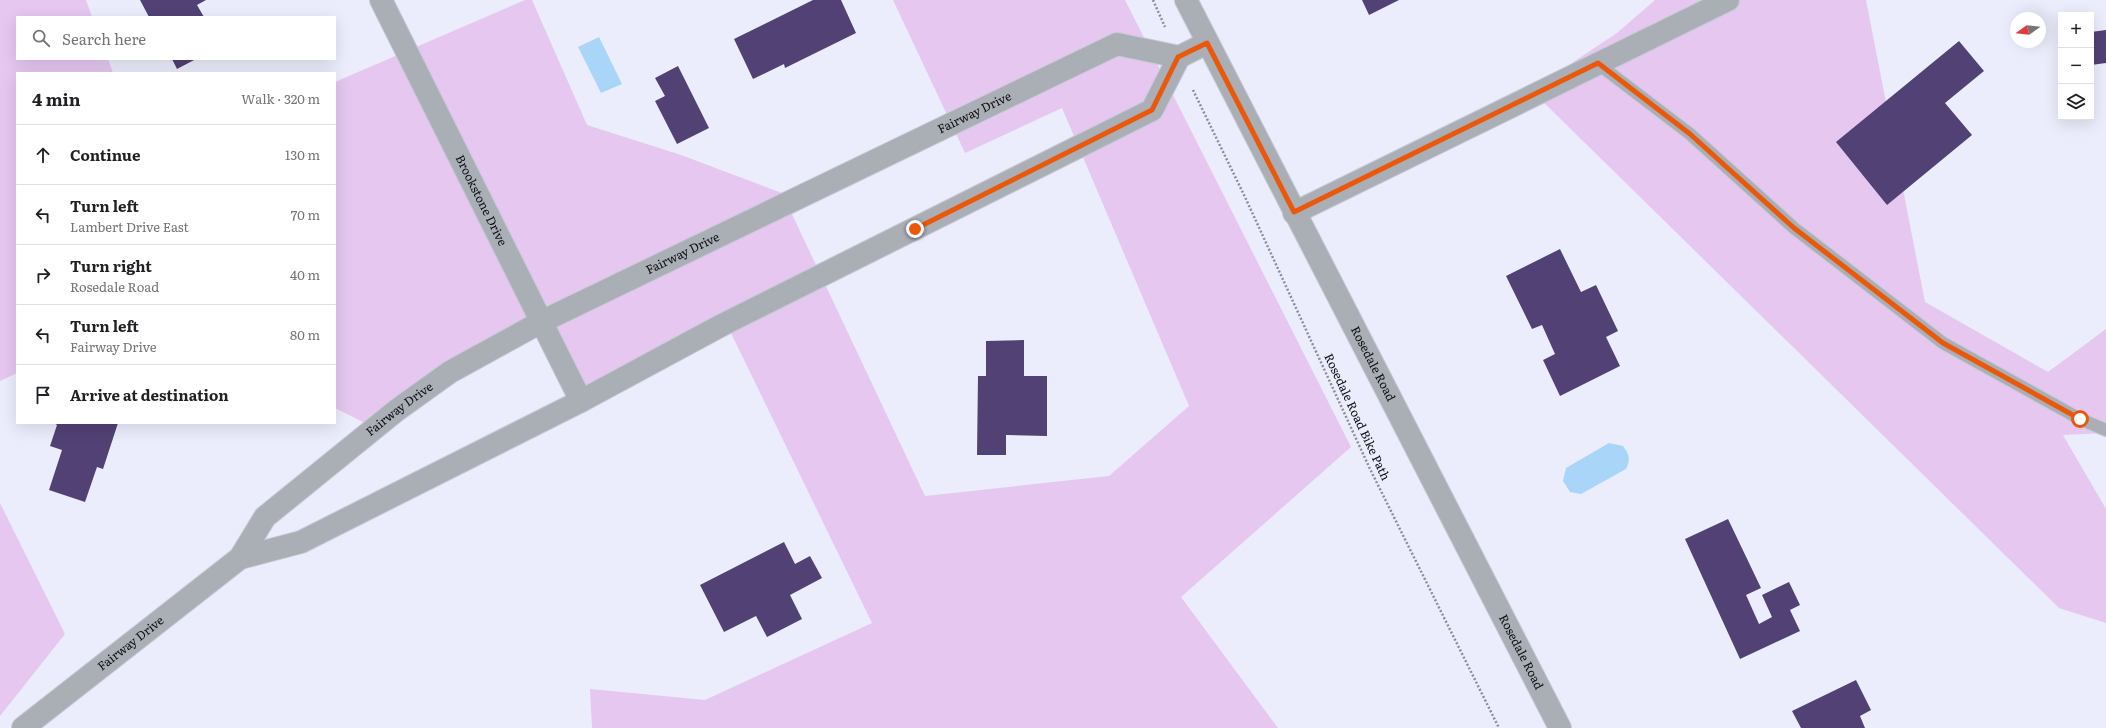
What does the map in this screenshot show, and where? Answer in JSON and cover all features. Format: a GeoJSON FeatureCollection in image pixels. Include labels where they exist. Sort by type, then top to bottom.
{"type":"FeatureCollection","features":[{"type":"Feature","properties":{"kind":"street","name":"Brookstone Drive"},"geometry":{"type":"LineString","coordinates":[[381,0],[581,401]]}},
{"type":"Feature","properties":{"kind":"street","name":"Rosedale Road"},"geometry":{"type":"LineString","coordinates":[[1186,0],[1560,728]]}},
{"type":"Feature","properties":{"kind":"street"},"geometry":{"type":"LineString","coordinates":[[1294,212],[1728,0]]}},
{"type":"Feature","properties":{"kind":"street"},"geometry":{"type":"LineString","coordinates":[[1178,57],[1207,43]]}},
{"type":"Feature","properties":{"kind":"street","name":"Fairway Drive"},"geometry":{"type":"LineString","coordinates":[[23,728],[240,558],[265,517],[391,415],[450,372],[541,322],[1117,44],[1178,57],[1152,110],[722,325],[581,401],[301,542],[240,558]]}},
{"type":"Feature","properties":{"kind":"lane"},"geometry":{"type":"LineString","coordinates":[[1598,63],[1690,134],[1794,228],[1943,343],[2080,419],[2106,430]]}},
{"type":"Feature","properties":{"kind":"path","name":"Rosedale Road Bike Path"},"geometry":{"type":"LineString","coordinates":[[1203,112],[1245,197],[1370,469],[1499,728]]}},
{"type":"Feature","properties":{"kind":"shaded area"},"geometry":{"type":"Polygon","coordinates":[[[0,0],[86,0],[92,16],[16,16],[16,60],[108,60],[113,72],[16,72],[16,373],[0,381],[0,0]]]}},
{"type":"Feature","properties":{"kind":"shaded area"},"geometry":{"type":"Polygon","coordinates":[[[525,0],[532,0],[587,125],[681,155],[782,193],[925,496],[1109,476],[1189,406],[1062,108],[965,153],[893,0],[1125,0],[1351,447],[1181,597],[1278,728],[592,728],[590,689],[705,700],[872,623],[730,331],[571,404],[528,318],[367,424],[336,408],[336,82],[525,0]]]}},
{"type":"Feature","properties":{"kind":"shaded area"},"geometry":{"type":"Polygon","coordinates":[[[1655,0],[1866,0],[1925,302],[2048,372],[2106,329],[2106,433],[2063,435],[2106,509],[2106,623],[2059,608],[1531,90],[1617,33],[1655,0]]]}},
{"type":"Feature","properties":{"kind":"shaded area"},"geometry":{"type":"Polygon","coordinates":[[[0,503],[65,634],[0,716],[0,503]]]}},
{"type":"Feature","properties":{"kind":"water"},"geometry":{"type":"Polygon","coordinates":[[[599,37],[622,84],[601,93],[578,47],[599,37]]]}},
{"type":"Feature","properties":{"kind":"water"},"geometry":{"type":"Polygon","coordinates":[[[1609,443],[1623,446],[1625,449],[1629,459],[1626,469],[1581,494],[1570,492],[1563,481],[1566,468],[1609,443]]]}},
{"type":"Feature","properties":{"kind":"building"},"geometry":{"type":"Polygon","coordinates":[[[140,0],[206,0],[197,5],[203,16],[148,16],[140,0]]]}},
{"type":"Feature","properties":{"kind":"building"},"geometry":{"type":"Polygon","coordinates":[[[813,0],[841,0],[856,33],[785,68],[784,64],[753,79],[734,39],[813,0]]]}},
{"type":"Feature","properties":{"kind":"building"},"geometry":{"type":"Polygon","coordinates":[[[1362,0],[1399,0],[1369,15],[1362,0]]]}},
{"type":"Feature","properties":{"kind":"building"},"geometry":{"type":"Polygon","coordinates":[[[2106,30],[2106,63],[2094,65],[2094,32],[2106,30]]]}},
{"type":"Feature","properties":{"kind":"building"},"geometry":{"type":"Polygon","coordinates":[[[1959,41],[1984,71],[1945,103],[1972,135],[1887,205],[1836,142],[1959,41]]]}},
{"type":"Feature","properties":{"kind":"building"},"geometry":{"type":"Polygon","coordinates":[[[172,60],[194,60],[177,69],[172,60]]]}},
{"type":"Feature","properties":{"kind":"building"},"geometry":{"type":"Polygon","coordinates":[[[678,66],[709,128],[677,144],[655,101],[665,96],[655,78],[678,66]]]}},
{"type":"Feature","properties":{"kind":"building"},"geometry":{"type":"Polygon","coordinates":[[[1560,249],[1581,292],[1596,285],[1618,331],[1606,337],[1620,366],[1560,396],[1543,360],[1555,354],[1542,325],[1532,329],[1506,276],[1560,249]]]}},
{"type":"Feature","properties":{"kind":"building"},"geometry":{"type":"Polygon","coordinates":[[[1024,340],[1024,376],[1047,376],[1047,436],[1006,435],[1006,455],[977,455],[978,376],[986,376],[986,341],[1024,340]]]}},
{"type":"Feature","properties":{"kind":"building"},"geometry":{"type":"Polygon","coordinates":[[[56,424],[118,424],[103,469],[97,467],[85,502],[49,490],[62,450],[50,446],[57,425],[56,424]]]}},
{"type":"Feature","properties":{"kind":"building"},"geometry":{"type":"Polygon","coordinates":[[[1728,519],[1761,588],[1746,595],[1759,624],[1772,617],[1762,595],[1789,582],[1800,605],[1790,610],[1800,631],[1740,659],[1685,539],[1728,519]]]}},
{"type":"Feature","properties":{"kind":"building"},"geometry":{"type":"Polygon","coordinates":[[[784,542],[795,564],[810,556],[822,578],[790,595],[802,619],[767,637],[756,616],[724,632],[700,585],[784,542]]]}},
{"type":"Feature","properties":{"kind":"building"},"geometry":{"type":"Polygon","coordinates":[[[1856,680],[1871,710],[1860,716],[1865,728],[1801,728],[1792,711],[1856,680]]]}},
{"type":"Feature","properties":{"kind":"route"},"geometry":{"type":"LineString","coordinates":[[915,229],[1152,110],[1178,57],[1207,43],[1294,212],[1598,63],[1690,134],[1794,228],[1943,343],[2080,419]]}}]}
